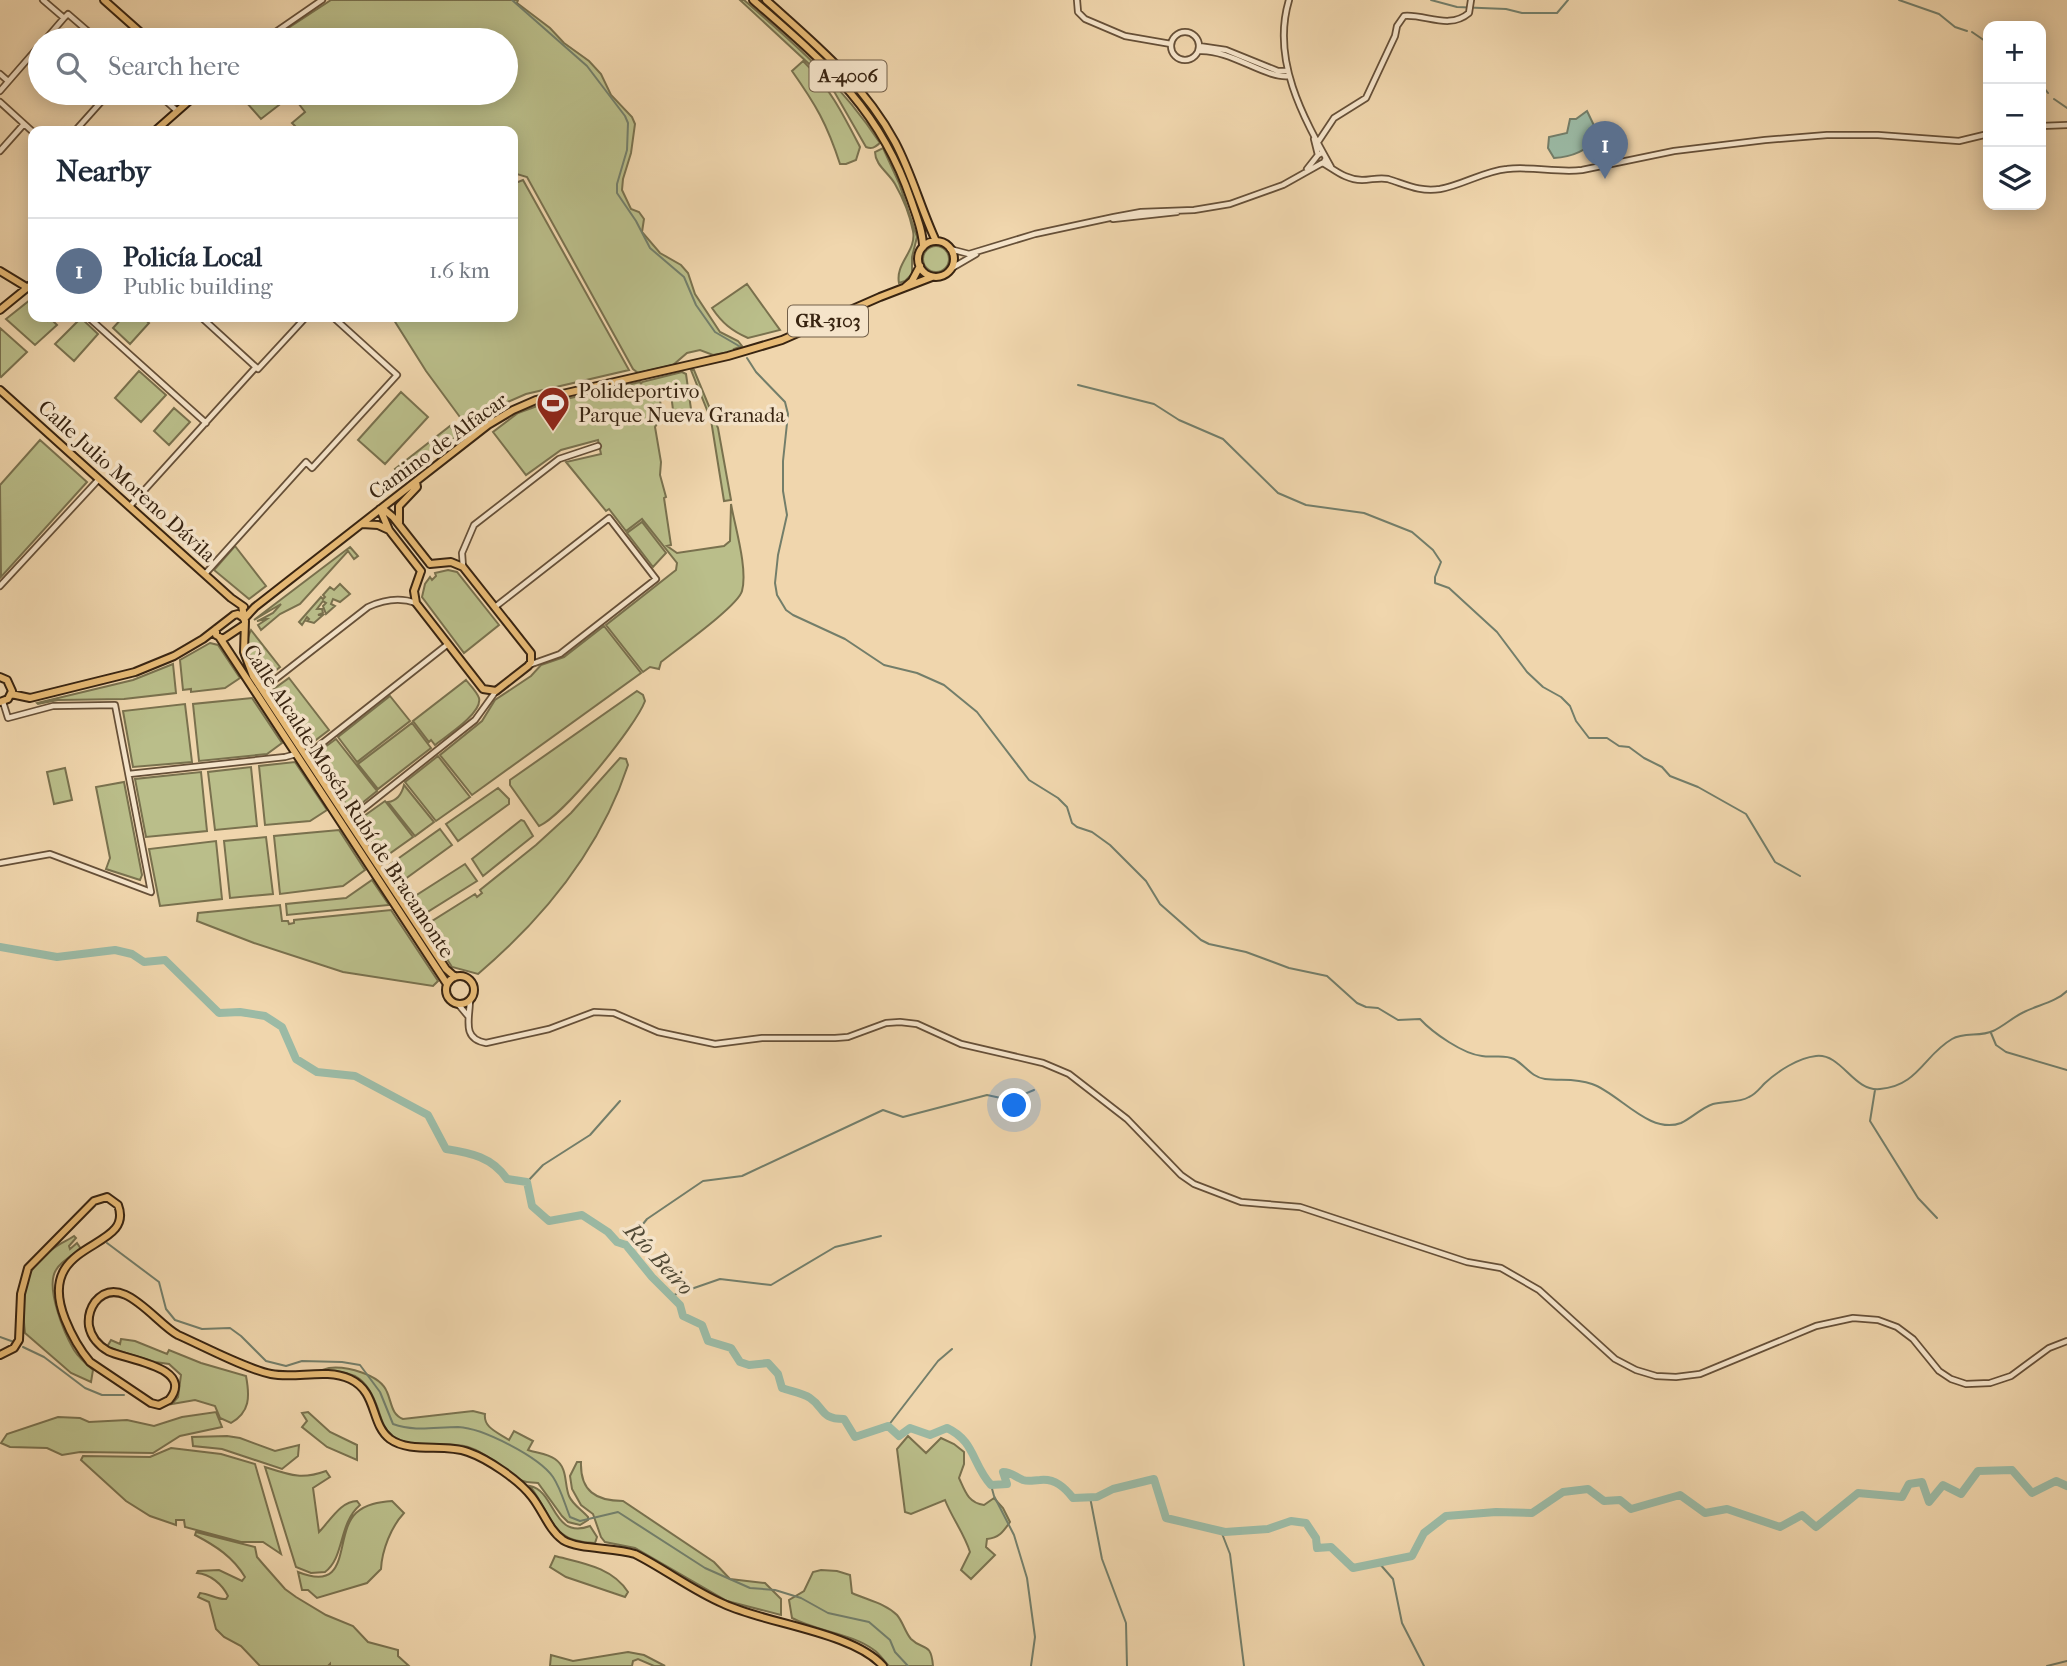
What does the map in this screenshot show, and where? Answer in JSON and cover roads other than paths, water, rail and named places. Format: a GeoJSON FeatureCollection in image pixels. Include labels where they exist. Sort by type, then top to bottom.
{"type":"FeatureCollection","features":[{"type":"Feature","properties":{"kind":"main road"},"geometry":{"type":"LineString","coordinates":[[104,0],[136,28]]}},
{"type":"Feature","properties":{"kind":"main road","name":"A-4006"},"geometry":{"type":"LineString","coordinates":[[753,0],[833,71],[870,117],[897,164],[922,233],[923,247]]}},
{"type":"Feature","properties":{"kind":"main road","name":"A-4006"},"geometry":{"type":"LineString","coordinates":[[766,0],[839,66],[880,115],[904,160],[936,241]]}},
{"type":"Feature","properties":{"kind":"main road"},"geometry":{"type":"LineString","coordinates":[[161,124],[182,105]]}},
{"type":"Feature","properties":{"kind":"main road"},"geometry":{"type":"LineString","coordinates":[[923,247],[936,241]]}},
{"type":"Feature","properties":{"kind":"main road","name":"GR-3103"},"geometry":{"type":"LineString","coordinates":[[936,241],[950,248]]}},
{"type":"Feature","properties":{"kind":"main road","name":"GR-3103"},"geometry":{"type":"LineString","coordinates":[[903,288],[912,281],[920,266],[919,256],[923,247]]}},
{"type":"Feature","properties":{"kind":"main road"},"geometry":{"type":"LineString","coordinates":[[950,248],[954,258],[952,268]]}},
{"type":"Feature","properties":{"kind":"main road"},"geometry":{"type":"LineString","coordinates":[[920,266],[932,277]]}},
{"type":"Feature","properties":{"kind":"main road","name":"GR-3103"},"geometry":{"type":"LineString","coordinates":[[903,288],[932,277],[946,275],[952,268]]}},
{"type":"Feature","properties":{"kind":"main road"},"geometry":{"type":"LineString","coordinates":[[0,271],[28,285]]}},
{"type":"Feature","properties":{"kind":"main road","name":"Camino de Alfacar"},"geometry":{"type":"LineString","coordinates":[[243,614],[488,425],[524,404],[751,349],[797,335],[903,288]]}},
{"type":"Feature","properties":{"kind":"main road"},"geometry":{"type":"LineString","coordinates":[[0,310],[28,289]]}},
{"type":"Feature","properties":{"kind":"main road","name":"Calle Julio Moreno Dávila"},"geometry":{"type":"LineString","coordinates":[[0,390],[230,598],[243,614]]}},
{"type":"Feature","properties":{"kind":"main road"},"geometry":{"type":"LineString","coordinates":[[399,525],[399,506],[417,487],[416,482]]}},
{"type":"Feature","properties":{"kind":"main road"},"geometry":{"type":"LineString","coordinates":[[381,509],[399,525],[428,561],[427,570],[420,568],[389,530],[381,509]]}},
{"type":"Feature","properties":{"kind":"main road"},"geometry":{"type":"LineString","coordinates":[[362,524],[378,525],[389,530]]}},
{"type":"Feature","properties":{"kind":"main road"},"geometry":{"type":"LineString","coordinates":[[420,560],[451,562],[463,567],[495,607],[531,653],[528,666],[496,691],[483,689],[416,603],[414,591],[420,560]]}},
{"type":"Feature","properties":{"kind":"main road"},"geometry":{"type":"LineString","coordinates":[[11,694],[32,697],[120,677],[153,666],[205,638],[218,634],[255,607]]}},
{"type":"Feature","properties":{"kind":"main road"},"geometry":{"type":"LineString","coordinates":[[218,634],[226,638],[243,614]]}},
{"type":"Feature","properties":{"kind":"main road","name":"Calle Alcalde Mosén Rubí de Bracamonte"},"geometry":{"type":"LineString","coordinates":[[243,614],[245,658],[259,685],[446,969],[455,977]]}},
{"type":"Feature","properties":{"kind":"main road","name":"Calle Alcalde Mosén Rubí de Bracamonte"},"geometry":{"type":"LineString","coordinates":[[218,634],[447,984]]}},
{"type":"Feature","properties":{"kind":"main road"},"geometry":{"type":"LineString","coordinates":[[0,677],[11,684],[11,694]]}},
{"type":"Feature","properties":{"kind":"main road"},"geometry":{"type":"LineString","coordinates":[[1,702],[11,694]]}},
{"type":"Feature","properties":{"kind":"main road"},"geometry":{"type":"LineString","coordinates":[[455,977],[465,978],[472,984],[473,991],[470,999],[458,1004],[447,996],[447,984],[455,977]]}},
{"type":"Feature","properties":{"kind":"main road"},"geometry":{"type":"LineString","coordinates":[[0,1355],[14,1348],[19,1340],[23,1280],[32,1262],[94,1201],[107,1198],[114,1200],[121,1211],[118,1224],[106,1237],[66,1265],[59,1278],[59,1299],[68,1327],[83,1355],[146,1401],[159,1405],[169,1401],[174,1392],[174,1380],[165,1371],[109,1351],[97,1342],[91,1332],[89,1315],[93,1304],[104,1294],[116,1292],[131,1297],[169,1330],[263,1372],[283,1376],[331,1375],[350,1379],[369,1396],[380,1427],[389,1438],[410,1445],[458,1449],[477,1456],[523,1487],[552,1528],[566,1542],[622,1549],[635,1554],[722,1604],[850,1644],[871,1655],[883,1666]]}},
{"type":"Feature","properties":{"kind":"street"},"geometry":{"type":"LineString","coordinates":[[43,0],[64,19]]}},
{"type":"Feature","properties":{"kind":"street"},"geometry":{"type":"LineString","coordinates":[[281,28],[322,0]]}},
{"type":"Feature","properties":{"kind":"street"},"geometry":{"type":"LineString","coordinates":[[1077,0],[1078,12],[1085,19],[1125,36],[1171,44]]}},
{"type":"Feature","properties":{"kind":"street"},"geometry":{"type":"LineString","coordinates":[[1289,0],[1283,30],[1293,93],[1321,158],[1343,176],[1356,179],[1382,178],[1414,189],[1429,190],[1502,170],[1582,170],[1674,151],[1765,140],[1826,135],[1878,135],[1959,141],[1983,135]]}},
{"type":"Feature","properties":{"kind":"street"},"geometry":{"type":"LineString","coordinates":[[1318,142],[1334,118],[1366,98],[1395,36],[1397,26],[1404,16],[1461,20],[1469,13],[1471,1]]}},
{"type":"Feature","properties":{"kind":"street"},"geometry":{"type":"LineString","coordinates":[[56,28],[68,14],[84,28]]}},
{"type":"Feature","properties":{"kind":"street"},"geometry":{"type":"LineString","coordinates":[[1185,32],[1194,35],[1199,48],[1192,59],[1182,60],[1174,54],[1171,44],[1175,37],[1185,32]]}},
{"type":"Feature","properties":{"kind":"street"},"geometry":{"type":"LineString","coordinates":[[1199,48],[1226,50],[1288,73]]}},
{"type":"Feature","properties":{"kind":"street"},"geometry":{"type":"LineString","coordinates":[[0,90],[28,58]]}},
{"type":"Feature","properties":{"kind":"street"},"geometry":{"type":"LineString","coordinates":[[0,74],[8,81]]}},
{"type":"Feature","properties":{"kind":"street"},"geometry":{"type":"LineString","coordinates":[[0,102],[28,128]]}},
{"type":"Feature","properties":{"kind":"street"},"geometry":{"type":"LineString","coordinates":[[79,126],[98,105]]}},
{"type":"Feature","properties":{"kind":"street"},"geometry":{"type":"LineString","coordinates":[[170,105],[176,110]]}},
{"type":"Feature","properties":{"kind":"street"},"geometry":{"type":"LineString","coordinates":[[0,151],[24,124]]}},
{"type":"Feature","properties":{"kind":"street"},"geometry":{"type":"LineString","coordinates":[[2046,126],[2067,125]]}},
{"type":"Feature","properties":{"kind":"street"},"geometry":{"type":"LineString","coordinates":[[1313,135],[1318,142],[1321,158]]}},
{"type":"Feature","properties":{"kind":"street","name":"GR-3103"},"geometry":{"type":"LineString","coordinates":[[952,268],[977,253],[1035,234],[1109,219],[1159,216],[1243,200],[1283,185],[1321,158]]}},
{"type":"Feature","properties":{"kind":"street","name":"GR-3103"},"geometry":{"type":"LineString","coordinates":[[950,248],[963,254],[977,253]]}},
{"type":"Feature","properties":{"kind":"street"},"geometry":{"type":"LineString","coordinates":[[94,322],[206,423]]}},
{"type":"Feature","properties":{"kind":"street"},"geometry":{"type":"LineString","coordinates":[[206,322],[257,368]]}},
{"type":"Feature","properties":{"kind":"street"},"geometry":{"type":"LineString","coordinates":[[129,507],[301,322]]}},
{"type":"Feature","properties":{"kind":"street"},"geometry":{"type":"LineString","coordinates":[[204,575],[306,462],[312,468],[397,374],[339,322]]}},
{"type":"Feature","properties":{"kind":"street"},"geometry":{"type":"LineString","coordinates":[[463,567],[462,553],[474,525],[550,464],[567,455],[598,446]]}},
{"type":"Feature","properties":{"kind":"street"},"geometry":{"type":"LineString","coordinates":[[1,587],[99,479]]}},
{"type":"Feature","properties":{"kind":"street"},"geometry":{"type":"LineString","coordinates":[[495,607],[609,518],[656,579],[559,654],[528,666]]}},
{"type":"Feature","properties":{"kind":"street"},"geometry":{"type":"LineString","coordinates":[[451,562],[462,553]]}},
{"type":"Feature","properties":{"kind":"street"},"geometry":{"type":"LineString","coordinates":[[264,693],[268,685],[368,607],[402,599],[414,591]]}},
{"type":"Feature","properties":{"kind":"street"},"geometry":{"type":"LineString","coordinates":[[402,599],[416,603]]}},
{"type":"Feature","properties":{"kind":"street"},"geometry":{"type":"LineString","coordinates":[[306,756],[447,644]]}},
{"type":"Feature","properties":{"kind":"street"},"geometry":{"type":"LineString","coordinates":[[531,653],[546,658]]}},
{"type":"Feature","properties":{"kind":"street"},"geometry":{"type":"LineString","coordinates":[[259,685],[268,685]]}},
{"type":"Feature","properties":{"kind":"street"},"geometry":{"type":"LineString","coordinates":[[483,689],[484,705]]}},
{"type":"Feature","properties":{"kind":"street"},"geometry":{"type":"LineString","coordinates":[[348,821],[475,720],[496,691]]}},
{"type":"Feature","properties":{"kind":"street"},"geometry":{"type":"LineString","coordinates":[[0,863],[50,853],[151,892],[116,705],[66,705],[8,718],[1,702]]}},
{"type":"Feature","properties":{"kind":"street"},"geometry":{"type":"LineString","coordinates":[[129,775],[285,757],[297,753]]}},
{"type":"Feature","properties":{"kind":"street"},"geometry":{"type":"LineString","coordinates":[[135,887],[143,885],[148,879]]}},
{"type":"Feature","properties":{"kind":"street"},"geometry":{"type":"LineString","coordinates":[[470,999],[468,1025],[471,1037],[486,1044],[549,1029],[594,1012],[605,1012],[614,1013],[658,1032],[715,1044],[762,1038],[848,1037],[886,1023],[917,1024],[971,1048],[1043,1063],[1069,1074],[1120,1113],[1173,1168],[1195,1184],[1241,1202],[1286,1204],[1317,1211],[1467,1262],[1501,1268],[1539,1290],[1615,1359],[1636,1370],[1656,1376],[1700,1374],[1816,1326],[1853,1318],[1878,1320],[1897,1327],[1913,1339],[1939,1371],[1966,1384],[1990,1383],[2011,1376],[2049,1348],[2067,1341]]}},
{"type":"Feature","properties":{"kind":"street"},"geometry":{"type":"LineString","coordinates":[[458,1004],[468,1016]]}},
{"type":"Feature","properties":{"kind":"waterway"},"geometry":{"type":"LineString","coordinates":[[512,0],[587,66],[625,116],[628,123],[627,150],[617,193],[650,248],[684,277],[696,305],[715,332],[739,346]]}},
{"type":"Feature","properties":{"kind":"waterway"},"geometry":{"type":"LineString","coordinates":[[1431,0],[1457,7],[1506,9],[1522,13],[1557,13],[1568,0]]}},
{"type":"Feature","properties":{"kind":"waterway"},"geometry":{"type":"LineString","coordinates":[[1899,0],[1939,14],[1955,27],[1967,31]]}},
{"type":"Feature","properties":{"kind":"waterway"},"geometry":{"type":"LineString","coordinates":[[1972,32],[1983,40]]}},
{"type":"Feature","properties":{"kind":"waterway"},"geometry":{"type":"LineString","coordinates":[[2054,99],[2067,108]]}},
{"type":"Feature","properties":{"kind":"waterway"},"geometry":{"type":"LineString","coordinates":[[747,358],[756,372],[785,402],[788,414],[783,461],[783,491],[787,515],[775,583],[777,595],[786,610],[845,639],[884,665],[917,673],[944,685],[977,712],[1029,780],[1058,798],[1067,807],[1072,823],[1092,832],[1110,845],[1146,881],[1160,904],[1209,944],[1246,952],[1289,968],[1327,976],[1357,1003],[1378,1008],[1398,1020],[1420,1019],[1440,1036],[1466,1051],[1482,1056],[1510,1058],[1540,1078],[1592,1084],[1646,1118],[1669,1125],[1681,1123],[1713,1104],[1745,1099],[1789,1066],[1816,1056],[1833,1060],[1862,1085],[1880,1089],[1893,1087],[1912,1076],[1952,1039],[1993,1031],[2020,1014],[2052,1001],[2067,991]]}},
{"type":"Feature","properties":{"kind":"waterway"},"geometry":{"type":"LineString","coordinates":[[1078,385],[1154,404],[1179,420],[1223,439],[1278,493],[1306,505],[1364,513],[1412,532],[1433,550],[1441,562],[1435,583],[1449,588],[1497,632],[1527,672],[1570,706],[1576,721],[1589,738],[1607,738],[1619,746],[1629,747],[1662,767],[1670,776],[1698,787],[1746,814],[1775,862],[1800,876]]}},
{"type":"Feature","properties":{"kind":"waterway","name":"Río Beiro"},"geometry":{"type":"LineString","coordinates":[[0,947],[57,957],[115,950],[132,954],[144,962],[165,960],[219,1013],[240,1012],[265,1016],[282,1027],[296,1059],[317,1072],[355,1076],[428,1115],[446,1149],[480,1157],[495,1166],[507,1179],[527,1182],[532,1206],[549,1221],[582,1215],[608,1232],[617,1242],[626,1245],[680,1305],[683,1316],[702,1325],[708,1341],[731,1348],[740,1362],[749,1365],[768,1363],[778,1374],[782,1388],[807,1396],[827,1415],[844,1419],[855,1437],[888,1426],[899,1436],[910,1428],[930,1435],[947,1428],[963,1439],[991,1485],[1007,1484],[1003,1472],[1006,1472],[1025,1481],[1055,1482],[1073,1498],[1097,1497],[1113,1489],[1154,1479],[1166,1518],[1225,1532],[1268,1529],[1291,1521],[1306,1523],[1316,1538],[1317,1548],[1331,1547],[1353,1568],[1412,1556],[1424,1533],[1446,1516],[1496,1512],[1532,1513],[1563,1492],[1588,1489],[1604,1501],[1620,1500],[1631,1509],[1680,1495],[1705,1513],[1727,1509],[1780,1527],[1802,1515],[1816,1527],[1858,1493],[1902,1497],[1909,1484],[1922,1482],[1929,1502],[1943,1485],[1961,1494],[1978,1471],[2012,1470],[2032,1493],[2056,1481],[2067,1486]]}},
{"type":"Feature","properties":{"kind":"waterway"},"geometry":{"type":"LineString","coordinates":[[1991,1033],[1996,1045],[2006,1052],[2067,1070]]}},
{"type":"Feature","properties":{"kind":"waterway"},"geometry":{"type":"LineString","coordinates":[[626,1245],[647,1219],[703,1181],[742,1176],[883,1110],[903,1117],[987,1095],[1010,1100],[1034,1090]]}},
{"type":"Feature","properties":{"kind":"waterway"},"geometry":{"type":"LineString","coordinates":[[1875,1090],[1870,1121],[1918,1198],[1937,1218]]}},
{"type":"Feature","properties":{"kind":"waterway"},"geometry":{"type":"LineString","coordinates":[[527,1182],[543,1165],[590,1135],[620,1101]]}},
{"type":"Feature","properties":{"kind":"waterway"},"geometry":{"type":"LineString","coordinates":[[671,1296],[720,1279],[771,1285],[835,1247],[881,1236]]}},
{"type":"Feature","properties":{"kind":"waterway"},"geometry":{"type":"LineString","coordinates":[[107,1243],[159,1282],[166,1309],[175,1320],[202,1329],[230,1328],[266,1361],[286,1366],[302,1361],[360,1365],[380,1392],[393,1424],[417,1428],[458,1427],[495,1438],[546,1469],[553,1477],[570,1517],[580,1521],[618,1512],[705,1568],[750,1588],[775,1590],[801,1598],[828,1613],[869,1622],[890,1640],[895,1652],[908,1666]]}},
{"type":"Feature","properties":{"kind":"waterway"},"geometry":{"type":"LineString","coordinates":[[0,1337],[14,1342]]}},
{"type":"Feature","properties":{"kind":"waterway"},"geometry":{"type":"LineString","coordinates":[[23,1347],[44,1357],[85,1388],[102,1395],[124,1395]]}},
{"type":"Feature","properties":{"kind":"waterway"},"geometry":{"type":"LineString","coordinates":[[888,1426],[938,1361],[952,1349]]}},
{"type":"Feature","properties":{"kind":"waterway"},"geometry":{"type":"LineString","coordinates":[[991,1485],[1014,1535],[1027,1578],[1035,1637],[1031,1666]]}},
{"type":"Feature","properties":{"kind":"waterway"},"geometry":{"type":"LineString","coordinates":[[1090,1497],[1102,1559],[1126,1623],[1127,1666]]}},
{"type":"Feature","properties":{"kind":"waterway"},"geometry":{"type":"LineString","coordinates":[[1221,1531],[1230,1554],[1244,1666]]}},
{"type":"Feature","properties":{"kind":"waterway"},"geometry":{"type":"LineString","coordinates":[[1379,1563],[1393,1579],[1402,1623],[1424,1666]]}},
{"type":"Feature","properties":{"kind":"waterway"},"geometry":{"type":"LineString","coordinates":[[2047,1666],[2067,1661]]}},
{"type":"Feature","properties":{"kind":"place","name":"Policía Local"},"geometry":{"type":"Point","coordinates":[1605,179]}},
{"type":"Feature","properties":{"kind":"place","name":"Polideportivo Parque Nueva Granada"},"geometry":{"type":"Point","coordinates":[553,433]}}]}
